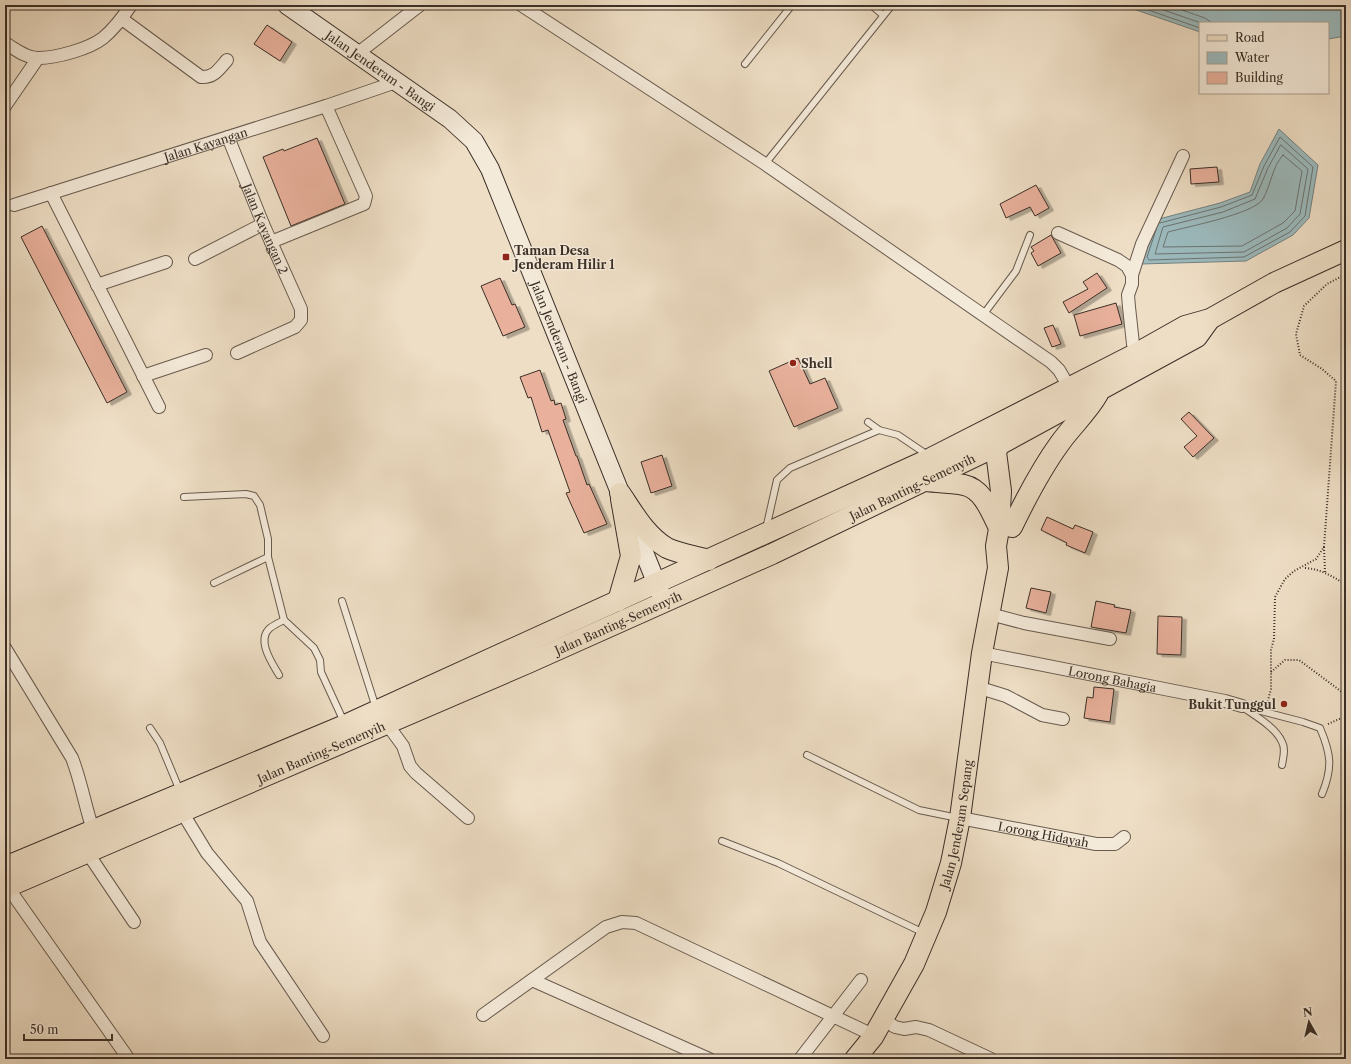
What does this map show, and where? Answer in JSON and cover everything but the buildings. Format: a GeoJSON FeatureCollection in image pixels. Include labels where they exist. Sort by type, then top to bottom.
{"type":"FeatureCollection","features":[{"type":"Feature","properties":{"kind":"main road","name":"Jalan Jenderam - Bangi"},"geometry":{"type":"LineString","coordinates":[[287,5],[450,119],[474,141],[490,169],[664,603]]}},
{"type":"Feature","properties":{"kind":"main road","name":"Jalan Banting-Semenyih"},"geometry":{"type":"LineString","coordinates":[[6,887],[87,852],[181,802],[345,725],[382,717],[618,601],[936,455],[1137,353],[1186,326],[1210,319],[1274,283],[1346,250]]}},
{"type":"Feature","properties":{"kind":"main road","name":"Jalan Banting-Semenyih"},"geometry":{"type":"LineString","coordinates":[[5,867],[93,830],[181,802],[382,717],[664,603],[926,481],[999,445],[1197,338],[1210,319]]}},
{"type":"Feature","properties":{"kind":"main road"},"geometry":{"type":"LineString","coordinates":[[1006,528],[1060,443],[1093,404],[1100,390]]}},
{"type":"Feature","properties":{"kind":"main road"},"geometry":{"type":"LineString","coordinates":[[1006,528],[996,452],[1006,426],[1017,414]]}},
{"type":"Feature","properties":{"kind":"main road"},"geometry":{"type":"LineString","coordinates":[[936,455],[960,449],[981,441],[988,441],[999,445]]}},
{"type":"Feature","properties":{"kind":"main road"},"geometry":{"type":"LineString","coordinates":[[926,481],[964,485],[973,489],[1006,528]]}},
{"type":"Feature","properties":{"kind":"main road"},"geometry":{"type":"LineString","coordinates":[[620,493],[643,526],[655,540],[668,548],[709,560]]}},
{"type":"Feature","properties":{"kind":"main road"},"geometry":{"type":"LineString","coordinates":[[618,601],[631,556],[620,493]]}},
{"type":"Feature","properties":{"kind":"main road","name":"Jalan Jenderam Sepang"},"geometry":{"type":"LineString","coordinates":[[855,1059],[878,1027],[914,964],[936,912],[951,863],[960,818],[982,653],[998,568],[996,546],[1006,528]]}},
{"type":"Feature","properties":{"kind":"street"},"geometry":{"type":"LineString","coordinates":[[5,43],[20,53],[38,58],[71,52],[102,38],[122,18],[131,5]]}},
{"type":"Feature","properties":{"kind":"street"},"geometry":{"type":"LineString","coordinates":[[357,54],[420,5]]}},
{"type":"Feature","properties":{"kind":"street"},"geometry":{"type":"LineString","coordinates":[[521,5],[765,164],[984,315],[1051,362],[1059,370],[1069,387]]}},
{"type":"Feature","properties":{"kind":"street"},"geometry":{"type":"LineString","coordinates":[[122,18],[202,77],[208,78],[215,74],[227,60]]}},
{"type":"Feature","properties":{"kind":"street"},"geometry":{"type":"LineString","coordinates":[[5,106],[38,58]]}},
{"type":"Feature","properties":{"kind":"street","name":"Jalan Kayangan"},"geometry":{"type":"LineString","coordinates":[[14,205],[326,106],[396,82]]}},
{"type":"Feature","properties":{"kind":"street"},"geometry":{"type":"LineString","coordinates":[[271,242],[364,204],[366,200],[366,196],[326,106]]}},
{"type":"Feature","properties":{"kind":"street","name":"Jalan Kayangan 2"},"geometry":{"type":"LineString","coordinates":[[228,137],[263,224],[301,309],[301,320],[295,327],[237,353]]}},
{"type":"Feature","properties":{"kind":"street"},"geometry":{"type":"LineString","coordinates":[[1137,353],[1133,344],[1128,295],[1132,284],[1132,275],[1142,244],[1183,156]]}},
{"type":"Feature","properties":{"kind":"street"},"geometry":{"type":"LineString","coordinates":[[51,193],[159,407]]}},
{"type":"Feature","properties":{"kind":"street"},"geometry":{"type":"LineString","coordinates":[[195,259],[263,224]]}},
{"type":"Feature","properties":{"kind":"street"},"geometry":{"type":"LineString","coordinates":[[1058,232],[1118,260],[1127,266],[1132,275]]}},
{"type":"Feature","properties":{"kind":"street"},"geometry":{"type":"LineString","coordinates":[[97,285],[166,262]]}},
{"type":"Feature","properties":{"kind":"street"},"geometry":{"type":"LineString","coordinates":[[143,376],[206,355]]}},
{"type":"Feature","properties":{"kind":"street"},"geometry":{"type":"LineString","coordinates":[[990,614],[1024,623],[1110,639]]}},
{"type":"Feature","properties":{"kind":"street"},"geometry":{"type":"LineString","coordinates":[[5,648],[72,758],[93,830]]}},
{"type":"Feature","properties":{"kind":"street","name":"Lorong Bahagia"},"geometry":{"type":"LineString","coordinates":[[982,653],[1225,700],[1242,706]]}},
{"type":"Feature","properties":{"kind":"street"},"geometry":{"type":"LineString","coordinates":[[978,687],[1006,696],[1042,715],[1063,719]]}},
{"type":"Feature","properties":{"kind":"street"},"geometry":{"type":"LineString","coordinates":[[382,717],[403,746],[410,766],[416,773],[468,818]]}},
{"type":"Feature","properties":{"kind":"street"},"geometry":{"type":"LineString","coordinates":[[181,802],[207,853],[247,901],[260,942],[323,1036]]}},
{"type":"Feature","properties":{"kind":"street","name":"Lorong Hidayah"},"geometry":{"type":"LineString","coordinates":[[960,818],[1096,844],[1115,844],[1124,837]]}},
{"type":"Feature","properties":{"kind":"street"},"geometry":{"type":"LineString","coordinates":[[87,852],[134,922]]}},
{"type":"Feature","properties":{"kind":"street"},"geometry":{"type":"LineString","coordinates":[[6,887],[128,1058]]}},
{"type":"Feature","properties":{"kind":"street"},"geometry":{"type":"LineString","coordinates":[[483,1015],[606,927],[622,922],[636,923],[833,1016],[878,1027],[895,1027],[904,1029],[916,1027],[928,1030],[991,1059]]}},
{"type":"Feature","properties":{"kind":"street"},"geometry":{"type":"LineString","coordinates":[[532,980],[709,1059]]}},
{"type":"Feature","properties":{"kind":"street"},"geometry":{"type":"LineString","coordinates":[[800,1059],[861,980]]}},
{"type":"Feature","properties":{"kind":"lane"},"geometry":{"type":"LineString","coordinates":[[745,64],[792,5]]}},
{"type":"Feature","properties":{"kind":"lane"},"geometry":{"type":"LineString","coordinates":[[871,5],[883,15]]}},
{"type":"Feature","properties":{"kind":"lane"},"geometry":{"type":"LineString","coordinates":[[765,164],[892,5]]}},
{"type":"Feature","properties":{"kind":"lane"},"geometry":{"type":"LineString","coordinates":[[984,315],[1016,272],[1030,235]]}},
{"type":"Feature","properties":{"kind":"lane"},"geometry":{"type":"LineString","coordinates":[[868,422],[879,430],[898,435],[936,455]]}},
{"type":"Feature","properties":{"kind":"lane"},"geometry":{"type":"LineString","coordinates":[[765,534],[777,480],[790,468],[879,430]]}},
{"type":"Feature","properties":{"kind":"lane"},"geometry":{"type":"LineString","coordinates":[[184,497],[246,494],[254,496],[260,505],[268,539],[268,557],[284,620],[314,648],[320,660],[321,672],[345,725]]}},
{"type":"Feature","properties":{"kind":"lane"},"geometry":{"type":"LineString","coordinates":[[214,583],[268,557]]}},
{"type":"Feature","properties":{"kind":"lane"},"geometry":{"type":"LineString","coordinates":[[342,601],[382,717]]}},
{"type":"Feature","properties":{"kind":"lane"},"geometry":{"type":"LineString","coordinates":[[279,675],[266,649],[265,638],[269,628],[284,620]]}},
{"type":"Feature","properties":{"kind":"lane"},"geometry":{"type":"LineString","coordinates":[[1242,706],[1304,722],[1320,728],[1328,748],[1330,775],[1322,794]]}},
{"type":"Feature","properties":{"kind":"lane"},"geometry":{"type":"LineString","coordinates":[[1242,706],[1277,735],[1283,743],[1284,749],[1282,764]]}},
{"type":"Feature","properties":{"kind":"lane"},"geometry":{"type":"LineString","coordinates":[[150,728],[160,743],[181,802]]}},
{"type":"Feature","properties":{"kind":"lane"},"geometry":{"type":"LineString","coordinates":[[807,755],[919,810],[960,818]]}},
{"type":"Feature","properties":{"kind":"lane"},"geometry":{"type":"LineString","coordinates":[[722,841],[778,862],[926,934]]}},
{"type":"Feature","properties":{"kind":"path"},"geometry":{"type":"LineString","coordinates":[[1325,572],[1324,547],[1336,381],[1322,369],[1300,354],[1296,334],[1304,306],[1328,284],[1346,274]]}},
{"type":"Feature","properties":{"kind":"path"},"geometry":{"type":"LineString","coordinates":[[1265,712],[1271,689],[1271,650],[1274,639],[1275,597],[1285,579],[1294,571],[1316,559],[1324,547]]}},
{"type":"Feature","properties":{"kind":"path"},"geometry":{"type":"LineString","coordinates":[[1303,567],[1325,572],[1346,585]]}},
{"type":"Feature","properties":{"kind":"path"},"geometry":{"type":"LineString","coordinates":[[1271,672],[1285,660],[1299,660],[1346,695]]}},
{"type":"Feature","properties":{"kind":"path"},"geometry":{"type":"LineString","coordinates":[[1320,728],[1346,716]]}},
{"type":"Feature","properties":{"kind":"water"},"geometry":{"type":"Polygon","coordinates":[[[1122,5],[1346,5],[1346,36],[1329,39],[1329,22],[1199,22],[1199,32],[1122,5]]]}},
{"type":"Feature","properties":{"kind":"water"},"geometry":{"type":"Polygon","coordinates":[[[1279,129],[1318,165],[1309,218],[1293,235],[1246,261],[1141,264],[1155,220],[1220,203],[1250,192],[1260,164],[1279,129]]]}},
{"type":"Feature","properties":{"kind":"place","name":"Taman Desa Jenderam Hilir 1"},"geometry":{"type":"Point","coordinates":[506,257]}},
{"type":"Feature","properties":{"kind":"place","name":"Shell"},"geometry":{"type":"Point","coordinates":[793,363]}},
{"type":"Feature","properties":{"kind":"place","name":"Bukit Tunggul"},"geometry":{"type":"Point","coordinates":[1284,704]}}]}
